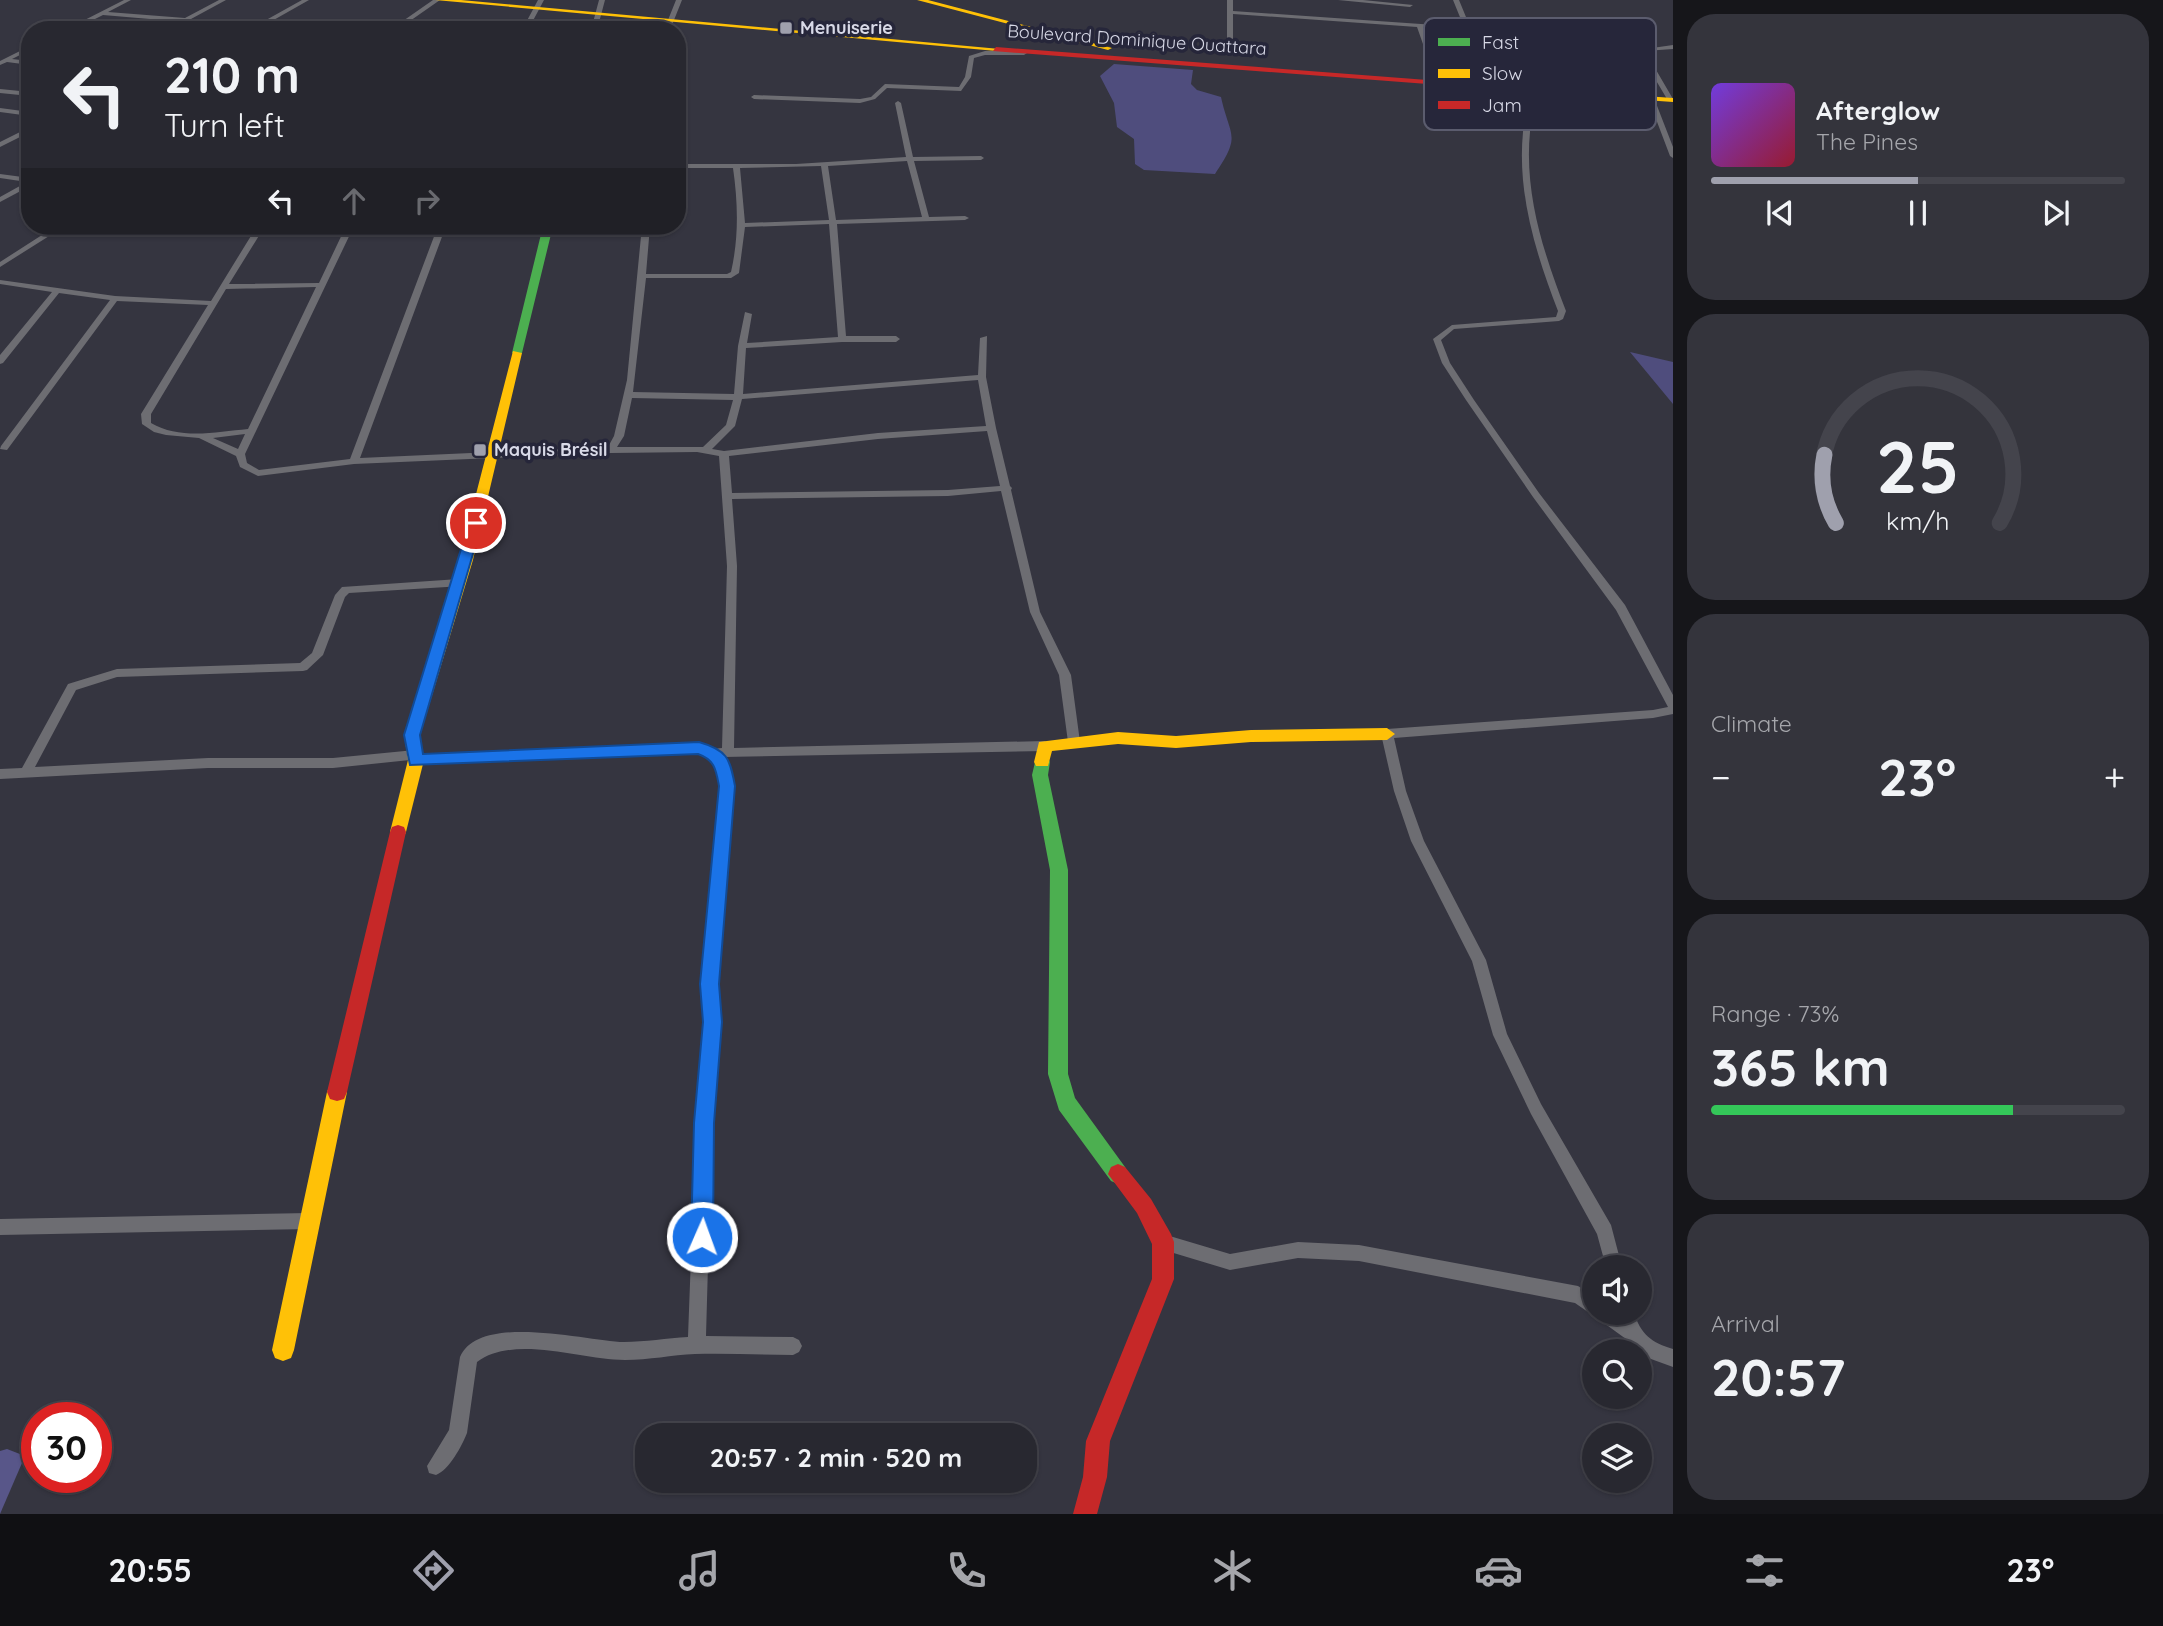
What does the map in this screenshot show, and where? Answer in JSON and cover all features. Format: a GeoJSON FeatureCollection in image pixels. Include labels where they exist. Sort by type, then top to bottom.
{"type":"FeatureCollection","features":[{"type":"Feature","properties":{"kind":"street"},"geometry":{"type":"LineString","coordinates":[[86,21],[128,0]]}},
{"type":"Feature","properties":{"kind":"street"},"geometry":{"type":"LineString","coordinates":[[185,20],[223,0]]}},
{"type":"Feature","properties":{"kind":"street"},"geometry":{"type":"LineString","coordinates":[[268,21],[306,0]]}},
{"type":"Feature","properties":{"kind":"street"},"geometry":{"type":"LineString","coordinates":[[406,21],[437,0]]}},
{"type":"Feature","properties":{"kind":"street","name":"Boulevard Dominique Ouattara"},"geometry":{"type":"LineString","coordinates":[[437,0],[538,4],[643,21]]}},
{"type":"Feature","properties":{"kind":"street"},"geometry":{"type":"LineString","coordinates":[[670,21],[679,0]]}},
{"type":"Feature","properties":{"kind":"street"},"geometry":{"type":"LineString","coordinates":[[920,0],[1160,61]]}},
{"type":"Feature","properties":{"kind":"street"},"geometry":{"type":"LineString","coordinates":[[1230,0],[1230,38]]}},
{"type":"Feature","properties":{"kind":"street"},"geometry":{"type":"LineString","coordinates":[[1341,0],[1410,5]]}},
{"type":"Feature","properties":{"kind":"street"},"geometry":{"type":"LineString","coordinates":[[1456,0],[1464,18]]}},
{"type":"Feature","properties":{"kind":"street"},"geometry":{"type":"LineString","coordinates":[[529,21],[538,4]]}},
{"type":"Feature","properties":{"kind":"street"},"geometry":{"type":"LineString","coordinates":[[1230,12],[1424,25]]}},
{"type":"Feature","properties":{"kind":"street"},"geometry":{"type":"LineString","coordinates":[[102,13],[191,21]]}},
{"type":"Feature","properties":{"kind":"street"},"geometry":{"type":"LineString","coordinates":[[1419,25],[1424,40]]}},
{"type":"Feature","properties":{"kind":"street","name":"Boulevard Dominique Ouattara"},"geometry":{"type":"LineString","coordinates":[[686,26],[1424,80]]}},
{"type":"Feature","properties":{"kind":"street"},"geometry":{"type":"LineString","coordinates":[[754,97],[865,101],[873,98],[885,86],[961,89],[968,77],[971,57],[985,53],[1029,52]]}},
{"type":"Feature","properties":{"kind":"street"},"geometry":{"type":"LineString","coordinates":[[3,62],[21,53]]}},
{"type":"Feature","properties":{"kind":"street"},"geometry":{"type":"LineString","coordinates":[[3,62],[21,63]]}},
{"type":"Feature","properties":{"kind":"street"},"geometry":{"type":"LineString","coordinates":[[1656,74],[1672,99]]}},
{"type":"Feature","properties":{"kind":"street"},"geometry":{"type":"LineString","coordinates":[[0,91],[21,93]]}},
{"type":"Feature","properties":{"kind":"street"},"geometry":{"type":"LineString","coordinates":[[898,103],[903,130],[907,136],[908,160],[926,219]]}},
{"type":"Feature","properties":{"kind":"street"},"geometry":{"type":"LineString","coordinates":[[0,110],[21,113]]}},
{"type":"Feature","properties":{"kind":"street"},"geometry":{"type":"LineString","coordinates":[[1656,111],[1673,156]]}},
{"type":"Feature","properties":{"kind":"street"},"geometry":{"type":"LineString","coordinates":[[0,774],[208,763],[333,763],[699,748],[721,752],[1045,746],[1118,738],[1176,742],[1251,736],[1387,734],[1653,715],[1673,708],[1621,608],[1536,495],[1470,400],[1446,363],[1437,340],[1452,327],[1559,319],[1562,311],[1543,262],[1528,198],[1524,157],[1527,130]]}},
{"type":"Feature","properties":{"kind":"street"},"geometry":{"type":"LineString","coordinates":[[0,145],[21,134]]}},
{"type":"Feature","properties":{"kind":"street"},"geometry":{"type":"LineString","coordinates":[[686,166],[981,158]]}},
{"type":"Feature","properties":{"kind":"street"},"geometry":{"type":"LineString","coordinates":[[824,164],[833,223],[842,339]]}},
{"type":"Feature","properties":{"kind":"street"},"geometry":{"type":"LineString","coordinates":[[641,276],[728,276],[734,273],[741,225],[741,198],[736,165]]}},
{"type":"Feature","properties":{"kind":"street"},"geometry":{"type":"LineString","coordinates":[[0,176],[21,180]]}},
{"type":"Feature","properties":{"kind":"street"},"geometry":{"type":"LineString","coordinates":[[0,200],[21,187]]}},
{"type":"Feature","properties":{"kind":"street"},"geometry":{"type":"LineString","coordinates":[[741,225],[965,218]]}},
{"type":"Feature","properties":{"kind":"street"},"geometry":{"type":"LineString","coordinates":[[0,265],[47,235]]}},
{"type":"Feature","properties":{"kind":"street"},"geometry":{"type":"LineString","coordinates":[[251,431],[201,436],[153,429],[147,424],[146,414],[211,303],[255,235]]}},
{"type":"Feature","properties":{"kind":"street"},"geometry":{"type":"LineString","coordinates":[[345,235],[240,454],[243,466],[258,473],[354,461],[611,450],[705,451],[724,454],[878,436],[991,428]]}},
{"type":"Feature","properties":{"kind":"street"},"geometry":{"type":"LineString","coordinates":[[354,461],[439,235]]}},
{"type":"Feature","properties":{"kind":"street"},"geometry":{"type":"LineString","coordinates":[[283,1350],[355,1008],[415,758],[412,735],[459,583],[546,235]]}},
{"type":"Feature","properties":{"kind":"street"},"geometry":{"type":"LineString","coordinates":[[611,450],[619,440],[628,395],[639,314],[645,235]]}},
{"type":"Feature","properties":{"kind":"street"},"geometry":{"type":"LineString","coordinates":[[0,282],[115,298],[211,303]]}},
{"type":"Feature","properties":{"kind":"street"},"geometry":{"type":"LineString","coordinates":[[222,287],[320,285]]}},
{"type":"Feature","properties":{"kind":"street"},"geometry":{"type":"LineString","coordinates":[[0,361],[57,290]]}},
{"type":"Feature","properties":{"kind":"street"},"geometry":{"type":"LineString","coordinates":[[4,448],[115,298]]}},
{"type":"Feature","properties":{"kind":"street"},"geometry":{"type":"LineString","coordinates":[[705,451],[730,426],[738,397],[742,346],[748,314]]}},
{"type":"Feature","properties":{"kind":"street"},"geometry":{"type":"LineString","coordinates":[[984,338],[982,377],[991,428],[1035,612],[1065,675],[1074,742]]}},
{"type":"Feature","properties":{"kind":"street"},"geometry":{"type":"LineString","coordinates":[[742,346],[842,339],[896,339]]}},
{"type":"Feature","properties":{"kind":"street"},"geometry":{"type":"LineString","coordinates":[[628,395],[738,397],[982,377]]}},
{"type":"Feature","properties":{"kind":"street"},"geometry":{"type":"LineString","coordinates":[[201,436],[240,454]]}},
{"type":"Feature","properties":{"kind":"street"},"geometry":{"type":"LineString","coordinates":[[697,1345],[704,1123],[713,1022],[710,984],[727,786],[721,752],[733,566],[724,454]]}},
{"type":"Feature","properties":{"kind":"street"},"geometry":{"type":"LineString","coordinates":[[727,496],[948,494],[1007,488]]}},
{"type":"Feature","properties":{"kind":"street"},"geometry":{"type":"LineString","coordinates":[[26,773],[72,687],[93,678],[117,673],[303,667],[317,655],[340,595],[346,590],[459,583]]}},
{"type":"Feature","properties":{"kind":"street"},"geometry":{"type":"LineString","coordinates":[[1387,734],[1400,791],[1418,841],[1479,960],[1500,1035],[1536,1108],[1605,1231],[1611,1255]]}},
{"type":"Feature","properties":{"kind":"street"},"geometry":{"type":"LineString","coordinates":[[1045,746],[1040,775],[1059,870],[1058,1074],[1066,1103],[1089,1137],[1144,1206],[1163,1242],[1163,1279],[1098,1441],[1095,1477],[1085,1514]]}},
{"type":"Feature","properties":{"kind":"street"},"geometry":{"type":"LineString","coordinates":[[0,1227],[309,1221]]}},
{"type":"Feature","properties":{"kind":"street"},"geometry":{"type":"LineString","coordinates":[[1163,1242],[1230,1262],[1298,1250],[1359,1254],[1578,1294],[1582,1297]]}},
{"type":"Feature","properties":{"kind":"street"},"geometry":{"type":"LineString","coordinates":[[1621,1325],[1650,1353],[1673,1358]]}},
{"type":"Feature","properties":{"kind":"street"},"geometry":{"type":"LineString","coordinates":[[1628,1325],[1630,1332]]}},
{"type":"Feature","properties":{"kind":"street"},"geometry":{"type":"LineString","coordinates":[[436,1466],[458,1433],[469,1357],[484,1346],[543,1341],[623,1351],[697,1345],[793,1346]]}},
{"type":"Feature","properties":{"kind":"shaded area"},"geometry":{"type":"Polygon","coordinates":[[[1114,64],[1193,70],[1191,84],[1197,90],[1221,97],[1232,136],[1229,151],[1215,174],[1144,170],[1135,164],[1134,139],[1117,127],[1114,103],[1100,76],[1114,64]]]}},
{"type":"Feature","properties":{"kind":"shaded area"},"geometry":{"type":"Polygon","coordinates":[[[1630,352],[1673,362],[1673,404],[1630,352]]]}},
{"type":"Feature","properties":{"kind":"shaded area"},"geometry":{"type":"Polygon","coordinates":[[[7,1449],[21,1454],[21,1465],[0,1514],[0,1451],[7,1449]]]}},
{"type":"Feature","properties":{"kind":"traffic: fast"},"geometry":{"type":"LineString","coordinates":[[517,353],[546,235]]}},
{"type":"Feature","properties":{"kind":"traffic: fast"},"geometry":{"type":"LineString","coordinates":[[1042,762],[1040,775],[1059,870],[1058,1074],[1066,1103],[1118,1174]]}},
{"type":"Feature","properties":{"kind":"traffic: slow"},"geometry":{"type":"LineString","coordinates":[[438,0],[677,21]]}},
{"type":"Feature","properties":{"kind":"traffic: slow"},"geometry":{"type":"LineString","coordinates":[[920,0],[1108,48]]}},
{"type":"Feature","properties":{"kind":"traffic: slow"},"geometry":{"type":"LineString","coordinates":[[686,22],[996,49]]}},
{"type":"Feature","properties":{"kind":"traffic: slow"},"geometry":{"type":"LineString","coordinates":[[1656,99],[1673,100]]}},
{"type":"Feature","properties":{"kind":"traffic: slow"},"geometry":{"type":"LineString","coordinates":[[398,832],[416,760],[412,735],[466,560],[517,353]]}},
{"type":"Feature","properties":{"kind":"traffic: slow"},"geometry":{"type":"LineString","coordinates":[[1042,762],[1045,746],[1118,738],[1176,742],[1251,736],[1387,734]]}},
{"type":"Feature","properties":{"kind":"traffic: slow"},"geometry":{"type":"LineString","coordinates":[[283,1350],[337,1092]]}},
{"type":"Feature","properties":{"kind":"traffic: jam"},"geometry":{"type":"LineString","coordinates":[[996,49],[1424,82]]}},
{"type":"Feature","properties":{"kind":"traffic: jam"},"geometry":{"type":"LineString","coordinates":[[337,1092],[398,832]]}},
{"type":"Feature","properties":{"kind":"traffic: jam"},"geometry":{"type":"LineString","coordinates":[[1085,1514],[1095,1477],[1098,1441],[1163,1279],[1163,1242],[1144,1206],[1118,1174]]}},
{"type":"Feature","properties":{"kind":"place","name":"Menuiserie"},"geometry":{"type":"Point","coordinates":[786,28]}},
{"type":"Feature","properties":{"kind":"place","name":"Maquis Brésil"},"geometry":{"type":"Point","coordinates":[480,450]}},
{"type":"Feature","properties":{"kind":"route"},"geometry":{"type":"LineString","coordinates":[[476,523],[412,735],[416,760],[699,748],[713,753],[723,764],[727,786],[710,984],[713,1022],[704,1123],[702,1237]]}}]}
